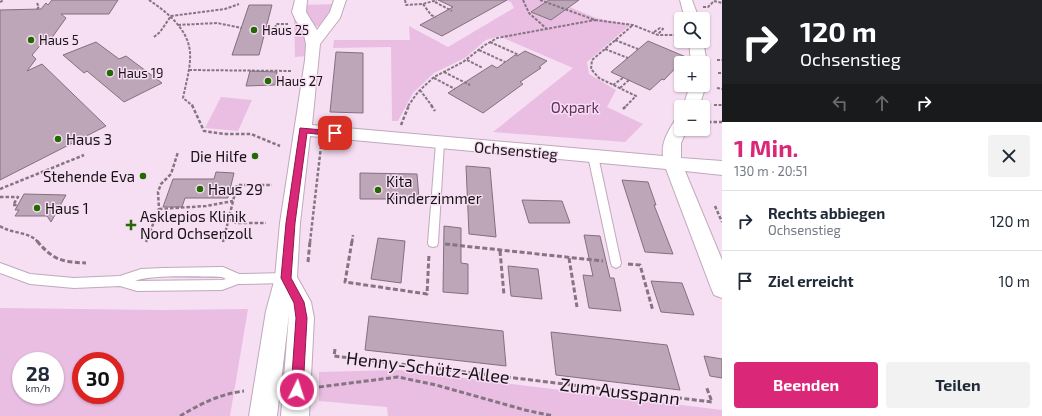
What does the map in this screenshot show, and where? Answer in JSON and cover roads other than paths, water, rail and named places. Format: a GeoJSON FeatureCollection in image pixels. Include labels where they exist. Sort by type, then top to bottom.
{"type":"FeatureCollection","features":[{"type":"Feature","properties":{"kind":"street"},"geometry":{"type":"LineString","coordinates":[[263,416],[278,311],[286,278],[290,223],[312,60],[313,44],[310,30],[302,21],[299,12],[301,0]]}},
{"type":"Feature","properties":{"kind":"street"},"geometry":{"type":"LineString","coordinates":[[313,44],[322,30],[337,13],[340,0]]}},
{"type":"Feature","properties":{"kind":"street"},"geometry":{"type":"LineString","coordinates":[[686,0],[690,12]]}},
{"type":"Feature","properties":{"kind":"street","name":"Ochsenstieg"},"geometry":{"type":"LineString","coordinates":[[303,130],[722,168]]}},
{"type":"Feature","properties":{"kind":"street"},"geometry":{"type":"LineString","coordinates":[[674,136],[672,140],[671,151],[674,164],[713,240],[722,288]]}},
{"type":"Feature","properties":{"kind":"street"},"geometry":{"type":"LineString","coordinates":[[286,278],[299,302],[302,318],[295,416]]}},
{"type":"Feature","properties":{"kind":"lane"},"geometry":{"type":"LineString","coordinates":[[431,247],[440,143]]}},
{"type":"Feature","properties":{"kind":"lane"},"geometry":{"type":"LineString","coordinates":[[592,156],[616,263]]}},
{"type":"Feature","properties":{"kind":"lane"},"geometry":{"type":"LineString","coordinates":[[0,268],[30,279],[74,283],[120,281],[137,286],[222,285],[238,279],[286,278]]}},
{"type":"Feature","properties":{"kind":"place","name":"Haus 25"},"geometry":{"type":"Point","coordinates":[254,30]}},
{"type":"Feature","properties":{"kind":"place","name":"Haus 5"},"geometry":{"type":"Point","coordinates":[31,40]}},
{"type":"Feature","properties":{"kind":"place","name":"Haus 19"},"geometry":{"type":"Point","coordinates":[110,73]}},
{"type":"Feature","properties":{"kind":"place","name":"Haus 27"},"geometry":{"type":"Point","coordinates":[268,81]}},
{"type":"Feature","properties":{"kind":"place","name":"Haus 3"},"geometry":{"type":"Point","coordinates":[58,139]}},
{"type":"Feature","properties":{"kind":"place","name":"Die Hilfe"},"geometry":{"type":"Point","coordinates":[255,156]}},
{"type":"Feature","properties":{"kind":"place","name":"Stehende Eva"},"geometry":{"type":"Point","coordinates":[143,176]}},
{"type":"Feature","properties":{"kind":"place","name":"Haus 29"},"geometry":{"type":"Point","coordinates":[200,189]}},
{"type":"Feature","properties":{"kind":"place","name":"Kita Kinderzimmer"},"geometry":{"type":"Point","coordinates":[378,190]}},
{"type":"Feature","properties":{"kind":"place","name":"Haus 1"},"geometry":{"type":"Point","coordinates":[37,208]}},
{"type":"Feature","properties":{"kind":"place","name":"Asklepios Klinik Nord Ochsenzoll"},"geometry":{"type":"Point","coordinates":[131,225]}},
{"type":"Feature","properties":{"kind":"park label","name":"Oxpark"},"geometry":{"type":"Point","coordinates":[575,107]}}]}
